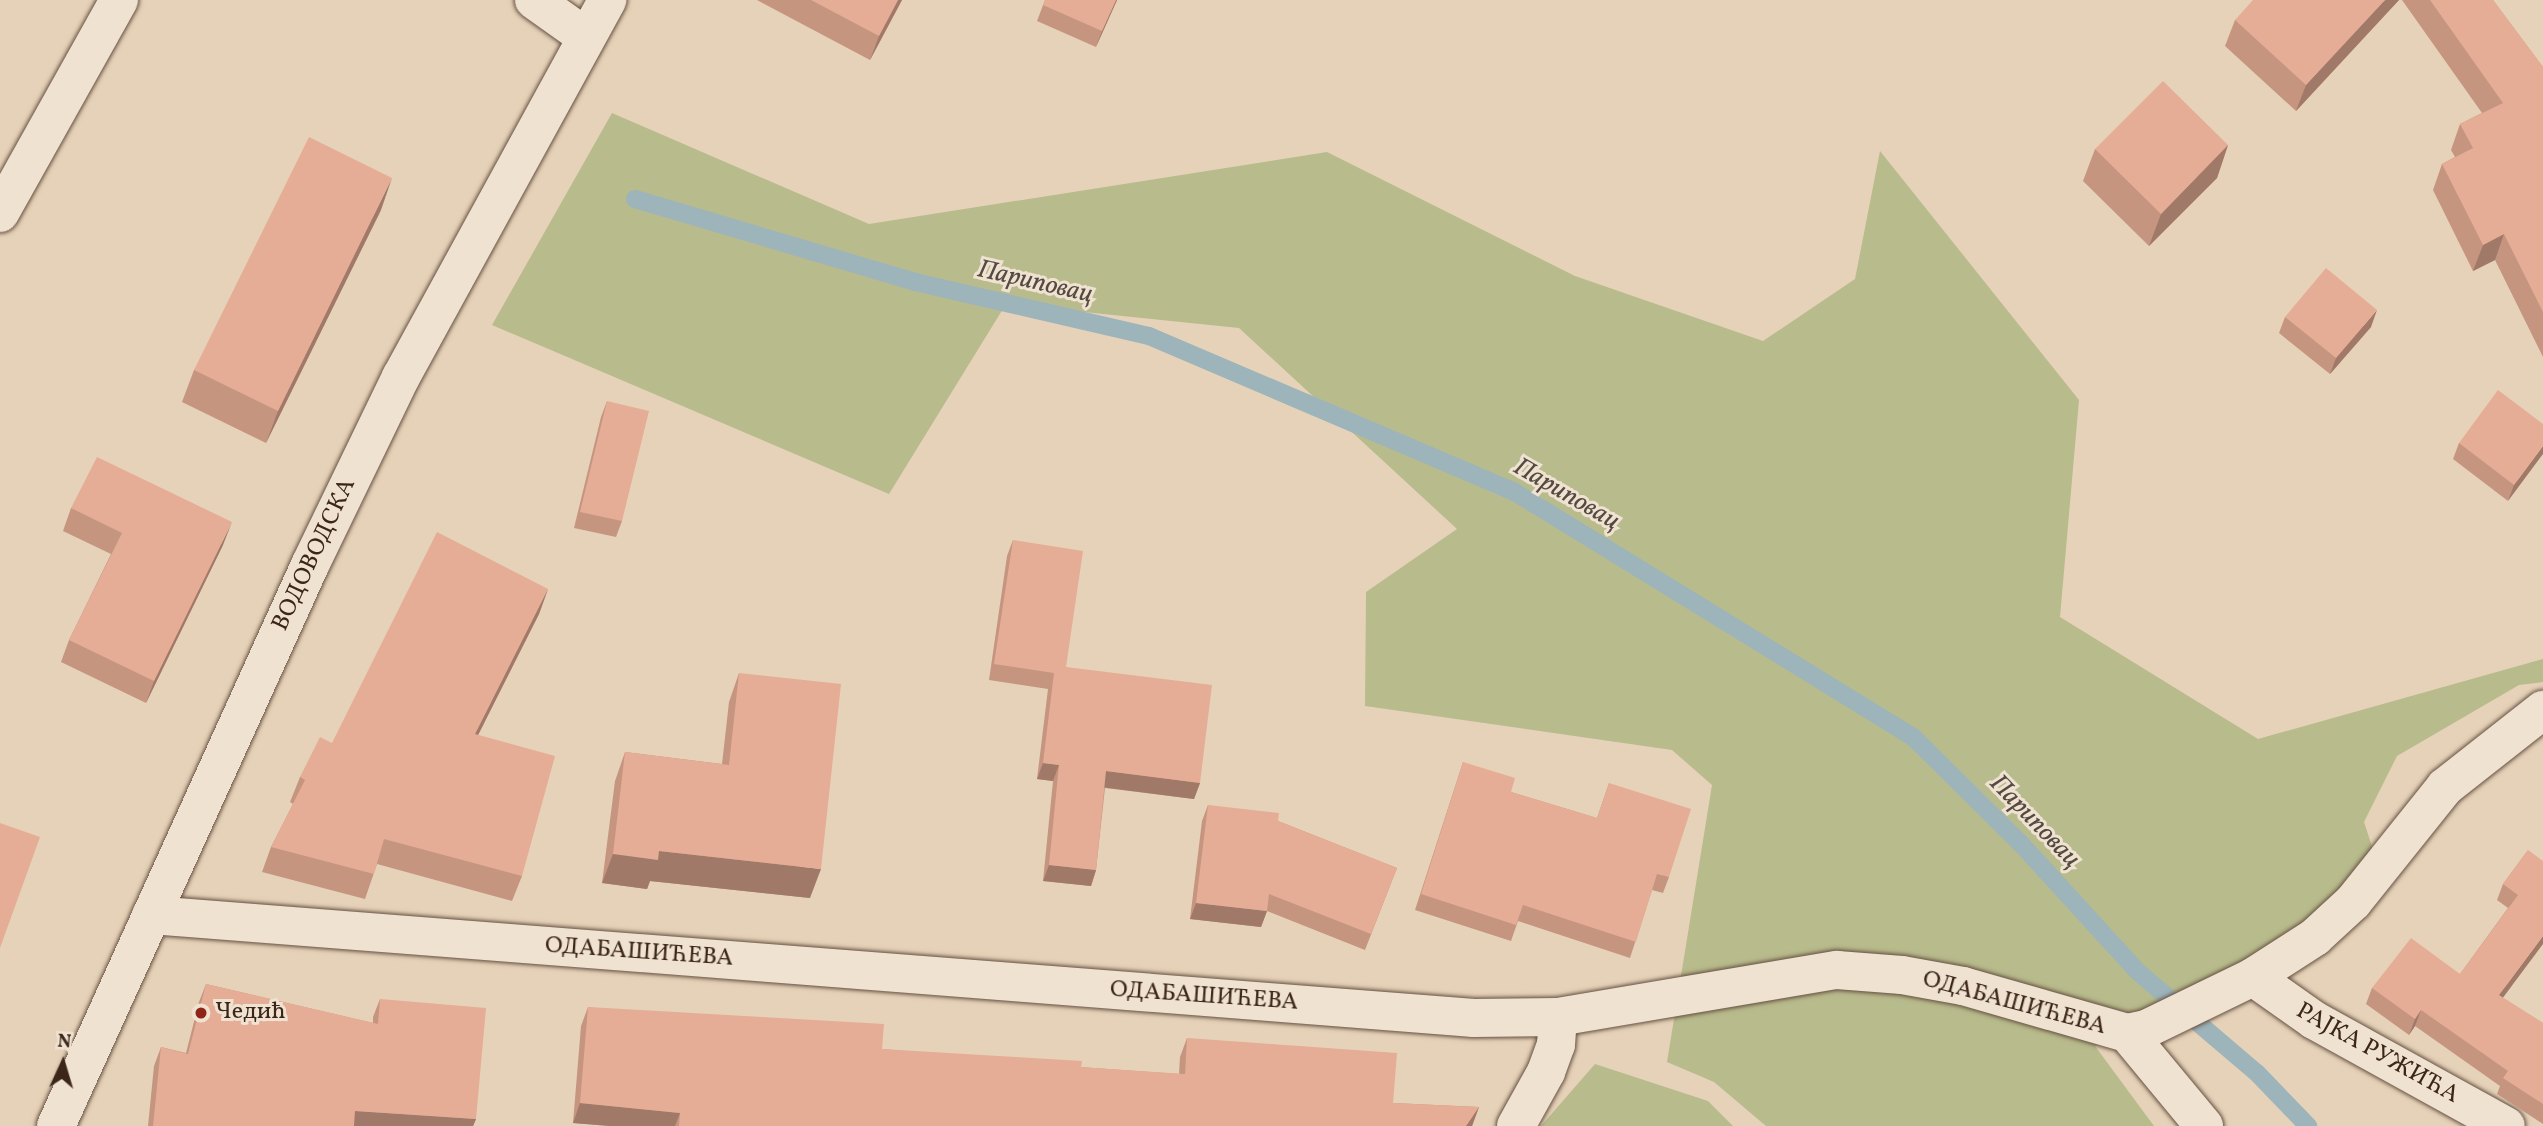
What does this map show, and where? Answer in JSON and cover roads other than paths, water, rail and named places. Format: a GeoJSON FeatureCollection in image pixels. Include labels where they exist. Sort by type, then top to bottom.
{"type":"FeatureCollection","features":[{"type":"Feature","properties":{"kind":"street"},"geometry":{"type":"LineString","coordinates":[[0,213],[119,0]]}},
{"type":"Feature","properties":{"kind":"street"},"geometry":{"type":"LineString","coordinates":[[534,0],[586,37]]}},
{"type":"Feature","properties":{"kind":"street","name":"ВОДОВОДСКА"},"geometry":{"type":"LineString","coordinates":[[56,1126],[310,565],[401,377],[607,0]]}},
{"type":"Feature","properties":{"kind":"street"},"geometry":{"type":"LineString","coordinates":[[2137,1031],[2253,977],[2315,937],[2354,902],[2445,787],[2543,710]]}},
{"type":"Feature","properties":{"kind":"street","name":"ОДАБАШИЋЕВА"},"geometry":{"type":"LineString","coordinates":[[151,915],[1474,1018],[1558,1017],[1837,970],[1963,986],[2137,1031],[2204,1126]]}},
{"type":"Feature","properties":{"kind":"street","name":"РАЈКА РУЖИЋА"},"geometry":{"type":"LineString","coordinates":[[2253,977],[2314,1020],[2506,1126]]}},
{"type":"Feature","properties":{"kind":"street"},"geometry":{"type":"LineString","coordinates":[[1516,1126],[1546,1072],[1556,1045],[1558,1017]]}},
{"type":"Feature","properties":{"kind":"waterway","name":"Париповац"},"geometry":{"type":"LineString","coordinates":[[635,199],[915,282],[1149,336],[1513,491],[1912,736],[2023,846],[2137,971],[2257,1073],[2308,1126]]}},
{"type":"Feature","properties":{"kind":"place","name":"Чедић"},"geometry":{"type":"Point","coordinates":[201,1013]}}]}
